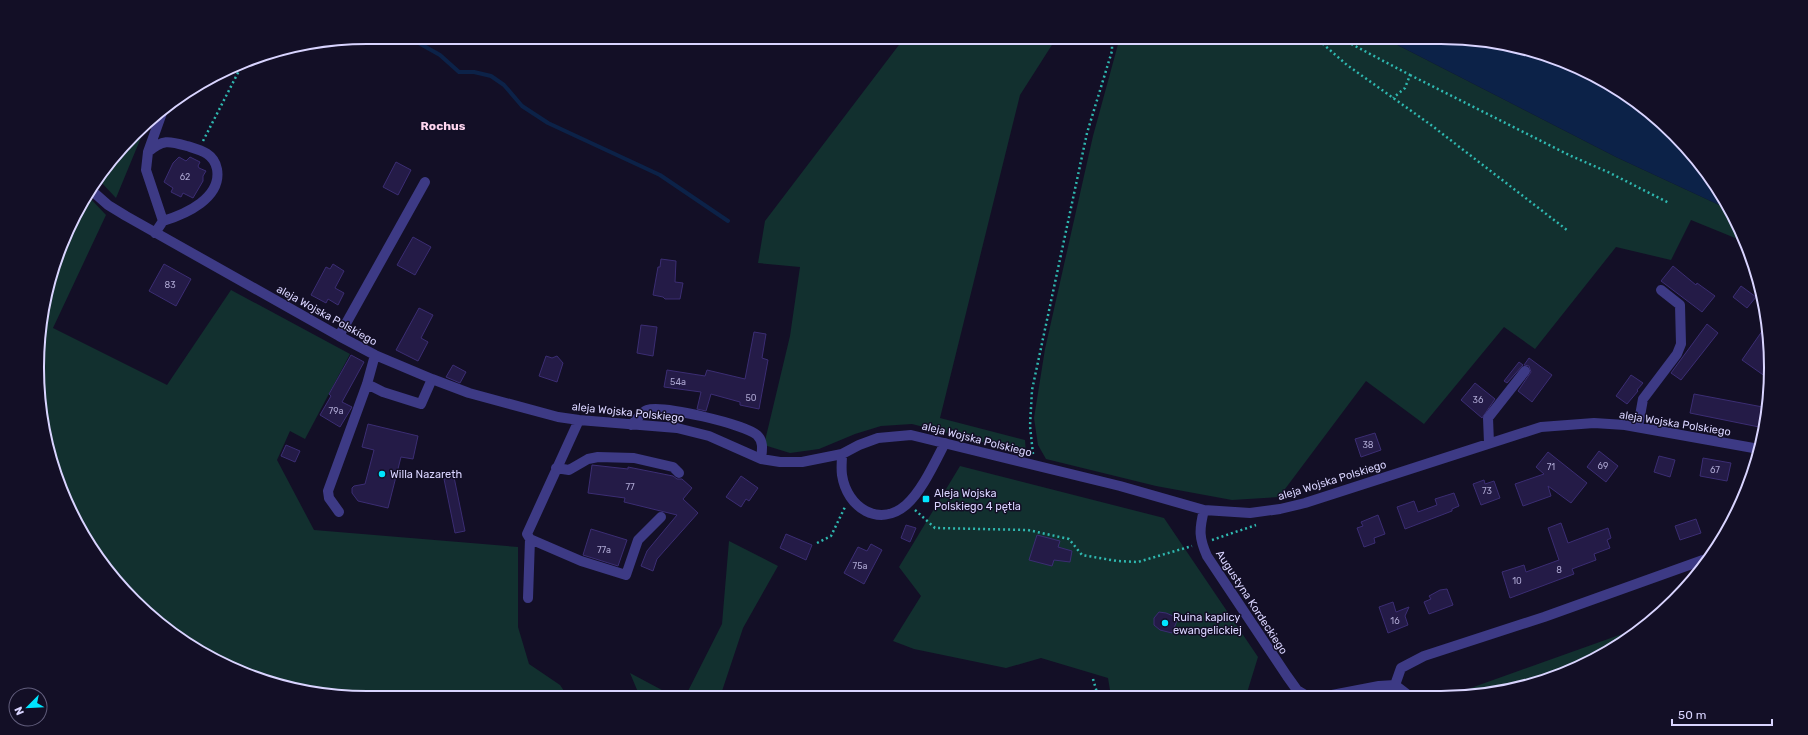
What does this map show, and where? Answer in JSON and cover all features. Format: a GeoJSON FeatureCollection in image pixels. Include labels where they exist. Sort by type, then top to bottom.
{"type":"FeatureCollection","features":[{"type":"Feature","properties":{"kind":"street"},"geometry":{"type":"LineString","coordinates":[[160,120],[148,152],[146,170],[163,221]]}},
{"type":"Feature","properties":{"kind":"street"},"geometry":{"type":"LineString","coordinates":[[148,152],[158,144],[170,142],[205,151],[216,162],[218,177],[212,192],[198,206],[163,221],[155,233]]}},
{"type":"Feature","properties":{"kind":"street"},"geometry":{"type":"LineString","coordinates":[[339,336],[425,182]]}},
{"type":"Feature","properties":{"kind":"street","name":"aleja Wojska Polskiego"},"geometry":{"type":"LineString","coordinates":[[95,194],[108,205],[155,233],[339,336],[375,355],[432,379],[469,393],[544,414],[579,420],[677,428],[727,443],[761,458],[780,462],[802,462],[842,454],[871,440],[891,436],[911,435],[1120,486],[1204,510],[1250,512],[1280,509],[1332,495],[1541,427],[1594,424],[1638,427],[1754,448]]}},
{"type":"Feature","properties":{"kind":"street"},"geometry":{"type":"LineString","coordinates":[[1638,427],[1643,399],[1677,354],[1681,344],[1680,305],[1661,290]]}},
{"type":"Feature","properties":{"kind":"street"},"geometry":{"type":"LineString","coordinates":[[339,512],[329,498],[328,491],[375,355]]}},
{"type":"Feature","properties":{"kind":"street"},"geometry":{"type":"LineString","coordinates":[[1489,443],[1488,418],[1525,371]]}},
{"type":"Feature","properties":{"kind":"street"},"geometry":{"type":"LineString","coordinates":[[366,384],[383,392],[421,404],[432,379]]}},
{"type":"Feature","properties":{"kind":"street"},"geometry":{"type":"LineString","coordinates":[[631,425],[646,411],[657,409],[718,420],[748,430],[758,436],[762,445],[761,458]]}},
{"type":"Feature","properties":{"kind":"street"},"geometry":{"type":"LineString","coordinates":[[579,420],[526,534],[530,539],[581,561],[626,575],[638,540],[661,517]]}},
{"type":"Feature","properties":{"kind":"street"},"geometry":{"type":"LineString","coordinates":[[842,454],[842,476],[851,499],[869,514],[889,514],[908,504],[922,484],[945,443]]}},
{"type":"Feature","properties":{"kind":"street"},"geometry":{"type":"LineString","coordinates":[[556,468],[570,470],[588,459],[598,457],[634,458],[673,467],[680,473]]}},
{"type":"Feature","properties":{"kind":"street","name":"Augustyna Kordeckiego"},"geometry":{"type":"LineString","coordinates":[[1204,510],[1200,526],[1202,543],[1213,566],[1299,691]]}},
{"type":"Feature","properties":{"kind":"street"},"geometry":{"type":"LineString","coordinates":[[528,598],[530,539]]}},
{"type":"Feature","properties":{"kind":"street"},"geometry":{"type":"LineString","coordinates":[[1394,685],[1401,668],[1424,656],[1544,617],[1699,562]]}},
{"type":"Feature","properties":{"kind":"street"},"geometry":{"type":"LineString","coordinates":[[1353,691],[1394,685],[1402,691]]}},
{"type":"Feature","properties":{"kind":"path"},"geometry":{"type":"LineString","coordinates":[[1035,466],[1030,426],[1032,390],[1086,133],[1112,51],[1112,44]]}},
{"type":"Feature","properties":{"kind":"path"},"geometry":{"type":"LineString","coordinates":[[1323,44],[1347,65],[1430,125],[1567,230]]}},
{"type":"Feature","properties":{"kind":"path"},"geometry":{"type":"LineString","coordinates":[[1351,44],[1571,156],[1608,172],[1669,203]]}},
{"type":"Feature","properties":{"kind":"path"},"geometry":{"type":"LineString","coordinates":[[198,149],[239,71]]}},
{"type":"Feature","properties":{"kind":"path"},"geometry":{"type":"LineString","coordinates":[[1393,98],[1405,88],[1410,75]]}},
{"type":"Feature","properties":{"kind":"path"},"geometry":{"type":"LineString","coordinates":[[908,504],[935,528],[1028,530],[1069,539],[1082,555],[1117,561],[1138,562],[1202,543],[1260,523]]}},
{"type":"Feature","properties":{"kind":"path"},"geometry":{"type":"LineString","coordinates":[[817,543],[831,536],[846,506]]}},
{"type":"Feature","properties":{"kind":"path"},"geometry":{"type":"LineString","coordinates":[[1093,679],[1097,691]]}},
{"type":"Feature","properties":{"kind":"green space"},"geometry":{"type":"Polygon","coordinates":[[[900,44],[1053,44],[1020,95],[940,418],[1025,440],[1026,453],[912,424],[881,426],[855,434],[819,449],[790,453],[764,445],[790,336],[800,267],[758,263],[765,221],[900,44]]]}},
{"type":"Feature","properties":{"kind":"green space"},"geometry":{"type":"Polygon","coordinates":[[[1118,44],[1396,44],[1616,157],[1721,206],[1737,239],[1691,220],[1671,260],[1616,247],[1535,349],[1504,327],[1424,424],[1366,381],[1279,497],[1232,500],[1156,486],[1046,459],[1038,445],[1034,418],[1045,349],[1093,136],[1118,44]]]}},
{"type":"Feature","properties":{"kind":"green space"},"geometry":{"type":"Polygon","coordinates":[[[141,137],[116,198],[102,183],[124,154],[141,137]]]}},
{"type":"Feature","properties":{"kind":"green space"},"geometry":{"type":"Polygon","coordinates":[[[91,200],[106,215],[53,328],[167,385],[231,290],[350,354],[305,439],[290,431],[277,460],[314,530],[518,547],[518,627],[529,664],[560,685],[564,691],[368,691],[304,685],[264,674],[224,658],[206,648],[154,611],[124,581],[99,547],[77,511],[61,471],[55,451],[50,431],[45,389],[45,346],[50,304],[61,264],[77,224],[91,200]]]}},
{"type":"Feature","properties":{"kind":"green space"},"geometry":{"type":"Polygon","coordinates":[[[960,466],[1164,518],[1258,657],[1248,691],[1110,691],[1108,678],[1041,658],[1006,668],[914,649],[893,641],[921,596],[899,567],[960,466]]]}},
{"type":"Feature","properties":{"kind":"green space"},"geometry":{"type":"Polygon","coordinates":[[[729,541],[778,566],[743,628],[722,691],[688,691],[722,624],[729,541]]]}},
{"type":"Feature","properties":{"kind":"green space"},"geometry":{"type":"Polygon","coordinates":[[[1624,634],[1584,658],[1544,674],[1504,685],[1468,689],[1624,634]]]}},
{"type":"Feature","properties":{"kind":"green space"},"geometry":{"type":"Polygon","coordinates":[[[630,673],[664,691],[638,691],[630,673]]]}},
{"type":"Feature","properties":{"kind":"water"},"geometry":{"type":"Polygon","coordinates":[[[1396,44],[1462,45],[1504,50],[1544,61],[1584,77],[1620,99],[1654,124],[1684,154],[1721,206],[1616,157],[1396,44]]]}},
{"type":"Feature","properties":{"kind":"building"},"geometry":{"type":"Polygon","coordinates":[[[179,157],[186,161],[190,157],[200,162],[198,166],[199,168],[206,171],[203,176],[203,181],[193,198],[183,193],[181,197],[171,192],[173,188],[164,182],[173,163],[179,157]]]}},
{"type":"Feature","properties":{"kind":"building"},"geometry":{"type":"Polygon","coordinates":[[[396,162],[411,170],[398,195],[383,187],[396,162]]]}},
{"type":"Feature","properties":{"kind":"building"},"geometry":{"type":"Polygon","coordinates":[[[413,237],[431,247],[415,275],[397,265],[413,237]]]}},
{"type":"Feature","properties":{"kind":"building"},"geometry":{"type":"Polygon","coordinates":[[[661,259],[676,261],[675,282],[683,283],[680,299],[665,299],[663,297],[653,295],[661,259]]]}},
{"type":"Feature","properties":{"kind":"building"},"geometry":{"type":"Polygon","coordinates":[[[164,264],[191,279],[176,306],[149,291],[164,264]]]}},
{"type":"Feature","properties":{"kind":"building"},"geometry":{"type":"Polygon","coordinates":[[[333,264],[344,271],[335,288],[344,293],[338,305],[328,299],[326,303],[311,295],[326,267],[330,269],[333,264]]]}},
{"type":"Feature","properties":{"kind":"building"},"geometry":{"type":"Polygon","coordinates":[[[1673,266],[1696,285],[1697,283],[1715,296],[1702,312],[1661,281],[1673,266]]]}},
{"type":"Feature","properties":{"kind":"building"},"geometry":{"type":"Polygon","coordinates":[[[1741,286],[1756,297],[1747,308],[1733,297],[1741,286]]]}},
{"type":"Feature","properties":{"kind":"building"},"geometry":{"type":"Polygon","coordinates":[[[419,308],[433,315],[421,338],[428,342],[418,361],[396,350],[419,308]]]}},
{"type":"Feature","properties":{"kind":"building"},"geometry":{"type":"Polygon","coordinates":[[[1707,324],[1718,333],[1681,380],[1671,373],[1707,324]]]}},
{"type":"Feature","properties":{"kind":"building"},"geometry":{"type":"Polygon","coordinates":[[[641,325],[657,327],[653,356],[637,353],[641,325]]]}},
{"type":"Feature","properties":{"kind":"building"},"geometry":{"type":"Polygon","coordinates":[[[754,332],[766,334],[762,358],[768,360],[759,409],[740,405],[740,402],[711,394],[706,411],[697,409],[701,392],[664,387],[667,370],[705,376],[707,370],[745,379],[754,332]]]}},
{"type":"Feature","properties":{"kind":"building"},"geometry":{"type":"Polygon","coordinates":[[[1762,332],[1764,375],[1742,360],[1762,332]]]}},
{"type":"Feature","properties":{"kind":"building"},"geometry":{"type":"Polygon","coordinates":[[[351,355],[364,362],[342,402],[352,407],[340,427],[320,415],[331,396],[329,394],[351,355]]]}},
{"type":"Feature","properties":{"kind":"building"},"geometry":{"type":"Polygon","coordinates":[[[546,356],[552,358],[557,356],[563,363],[557,382],[539,376],[546,356]]]}},
{"type":"Feature","properties":{"kind":"building"},"geometry":{"type":"Polygon","coordinates":[[[1529,358],[1552,375],[1532,402],[1518,391],[1531,372],[1529,366],[1524,365],[1529,358]]]}},
{"type":"Feature","properties":{"kind":"building"},"geometry":{"type":"Polygon","coordinates":[[[1519,362],[1523,365],[1507,383],[1504,381],[1519,362]]]}},
{"type":"Feature","properties":{"kind":"building"},"geometry":{"type":"Polygon","coordinates":[[[453,365],[466,372],[460,383],[446,377],[453,365]]]}},
{"type":"Feature","properties":{"kind":"building"},"geometry":{"type":"Polygon","coordinates":[[[1631,375],[1643,383],[1627,404],[1616,396],[1631,375]]]}},
{"type":"Feature","properties":{"kind":"building"},"geometry":{"type":"Polygon","coordinates":[[[1475,383],[1495,399],[1482,418],[1461,400],[1475,383]]]}},
{"type":"Feature","properties":{"kind":"building"},"geometry":{"type":"Polygon","coordinates":[[[1694,394],[1761,407],[1759,427],[1690,413],[1694,394]]]}},
{"type":"Feature","properties":{"kind":"building","name":"Willa Nazareth"},"geometry":{"type":"Polygon","coordinates":[[[368,424],[418,436],[413,459],[401,457],[388,508],[358,501],[352,493],[352,488],[354,486],[365,484],[374,450],[362,447],[368,424]]]}},
{"type":"Feature","properties":{"kind":"building"},"geometry":{"type":"Polygon","coordinates":[[[1375,433],[1381,450],[1361,457],[1355,439],[1375,433]]]}},
{"type":"Feature","properties":{"kind":"building"},"geometry":{"type":"Polygon","coordinates":[[[286,445],[300,451],[295,462],[281,456],[286,445]]]}},
{"type":"Feature","properties":{"kind":"building"},"geometry":{"type":"Polygon","coordinates":[[[1599,451],[1618,466],[1606,482],[1587,467],[1599,451]]]}},
{"type":"Feature","properties":{"kind":"building"},"geometry":{"type":"Polygon","coordinates":[[[1548,452],[1587,483],[1571,503],[1548,486],[1551,496],[1523,506],[1515,484],[1544,474],[1536,467],[1548,452]]]}},
{"type":"Feature","properties":{"kind":"building"},"geometry":{"type":"Polygon","coordinates":[[[1659,456],[1675,460],[1670,477],[1654,472],[1659,456]]]}},
{"type":"Feature","properties":{"kind":"building"},"geometry":{"type":"Polygon","coordinates":[[[1703,458],[1731,463],[1727,481],[1700,476],[1703,458]]]}},
{"type":"Feature","properties":{"kind":"building"},"geometry":{"type":"Polygon","coordinates":[[[592,465],[628,469],[628,467],[673,476],[677,479],[682,479],[692,488],[683,499],[698,513],[657,559],[653,571],[641,566],[647,551],[677,515],[624,502],[625,498],[588,493],[592,465]]]}},
{"type":"Feature","properties":{"kind":"building"},"geometry":{"type":"Polygon","coordinates":[[[741,476],[758,488],[749,501],[746,499],[741,507],[726,497],[741,476]]]}},
{"type":"Feature","properties":{"kind":"building"},"geometry":{"type":"Polygon","coordinates":[[[454,477],[465,531],[455,533],[444,479],[454,477]]]}},
{"type":"Feature","properties":{"kind":"building"},"geometry":{"type":"Polygon","coordinates":[[[1484,480],[1485,484],[1494,481],[1500,498],[1481,505],[1473,484],[1484,480]]]}},
{"type":"Feature","properties":{"kind":"building"},"geometry":{"type":"Polygon","coordinates":[[[1454,493],[1459,506],[1452,509],[1452,511],[1405,529],[1397,507],[1414,501],[1418,512],[1437,505],[1435,499],[1454,493]]]}},
{"type":"Feature","properties":{"kind":"building"},"geometry":{"type":"Polygon","coordinates":[[[1378,515],[1385,534],[1374,538],[1375,543],[1364,547],[1357,528],[1363,526],[1361,522],[1378,515]]]}},
{"type":"Feature","properties":{"kind":"building"},"geometry":{"type":"Polygon","coordinates":[[[1696,519],[1701,533],[1680,540],[1675,526],[1696,519]]]}},
{"type":"Feature","properties":{"kind":"building"},"geometry":{"type":"Polygon","coordinates":[[[1561,523],[1568,543],[1608,528],[1611,538],[1607,540],[1610,548],[1594,554],[1596,560],[1572,569],[1574,574],[1510,598],[1502,572],[1524,565],[1526,572],[1559,560],[1548,528],[1561,523]]]}},
{"type":"Feature","properties":{"kind":"building"},"geometry":{"type":"Polygon","coordinates":[[[906,525],[916,528],[910,542],[901,538],[906,525]]]}},
{"type":"Feature","properties":{"kind":"building"},"geometry":{"type":"Polygon","coordinates":[[[591,529],[627,540],[618,566],[583,555],[591,529]]]}},
{"type":"Feature","properties":{"kind":"building"},"geometry":{"type":"Polygon","coordinates":[[[786,534],[812,545],[806,560],[780,548],[786,534]]]}},
{"type":"Feature","properties":{"kind":"building"},"geometry":{"type":"Polygon","coordinates":[[[1037,535],[1060,541],[1058,547],[1072,551],[1070,562],[1054,560],[1052,566],[1029,560],[1037,535]]]}},
{"type":"Feature","properties":{"kind":"building"},"geometry":{"type":"Polygon","coordinates":[[[871,544],[882,550],[864,584],[844,573],[858,547],[867,551],[871,544]]]}},
{"type":"Feature","properties":{"kind":"building"},"geometry":{"type":"Polygon","coordinates":[[[1447,589],[1453,605],[1429,614],[1424,602],[1431,599],[1429,596],[1440,590],[1447,589]]]}},
{"type":"Feature","properties":{"kind":"building"},"geometry":{"type":"Polygon","coordinates":[[[1393,602],[1396,612],[1409,607],[1405,616],[1408,625],[1388,633],[1379,607],[1393,602]]]}},
{"type":"Feature","properties":{"kind":"building","name":"Ruina kaplicy ewangelickiej"},"geometry":{"type":"Polygon","coordinates":[[[1159,612],[1178,618],[1172,633],[1160,630],[1154,625],[1154,618],[1159,612]]]}},
{"type":"Feature","properties":{"kind":"waterway"},"geometry":{"type":"LineString","coordinates":[[420,44],[440,55],[459,72],[474,72],[491,76],[504,85],[522,106],[548,123],[660,175],[728,221]]}},
{"type":"Feature","properties":{"kind":"place","name":"Willa Nazareth"},"geometry":{"type":"Point","coordinates":[382,474]}},
{"type":"Feature","properties":{"kind":"place","name":"Aleja Wojska Polskiego 4 pętla"},"geometry":{"type":"Point","coordinates":[926,499]}},
{"type":"Feature","properties":{"kind":"place","name":"Ruina kaplicy ewangelickiej"},"geometry":{"type":"Point","coordinates":[1165,623]}},
{"type":"Feature","properties":{"kind":"district","name":"Rochus"},"geometry":{"type":"Point","coordinates":[443,126]}}]}
